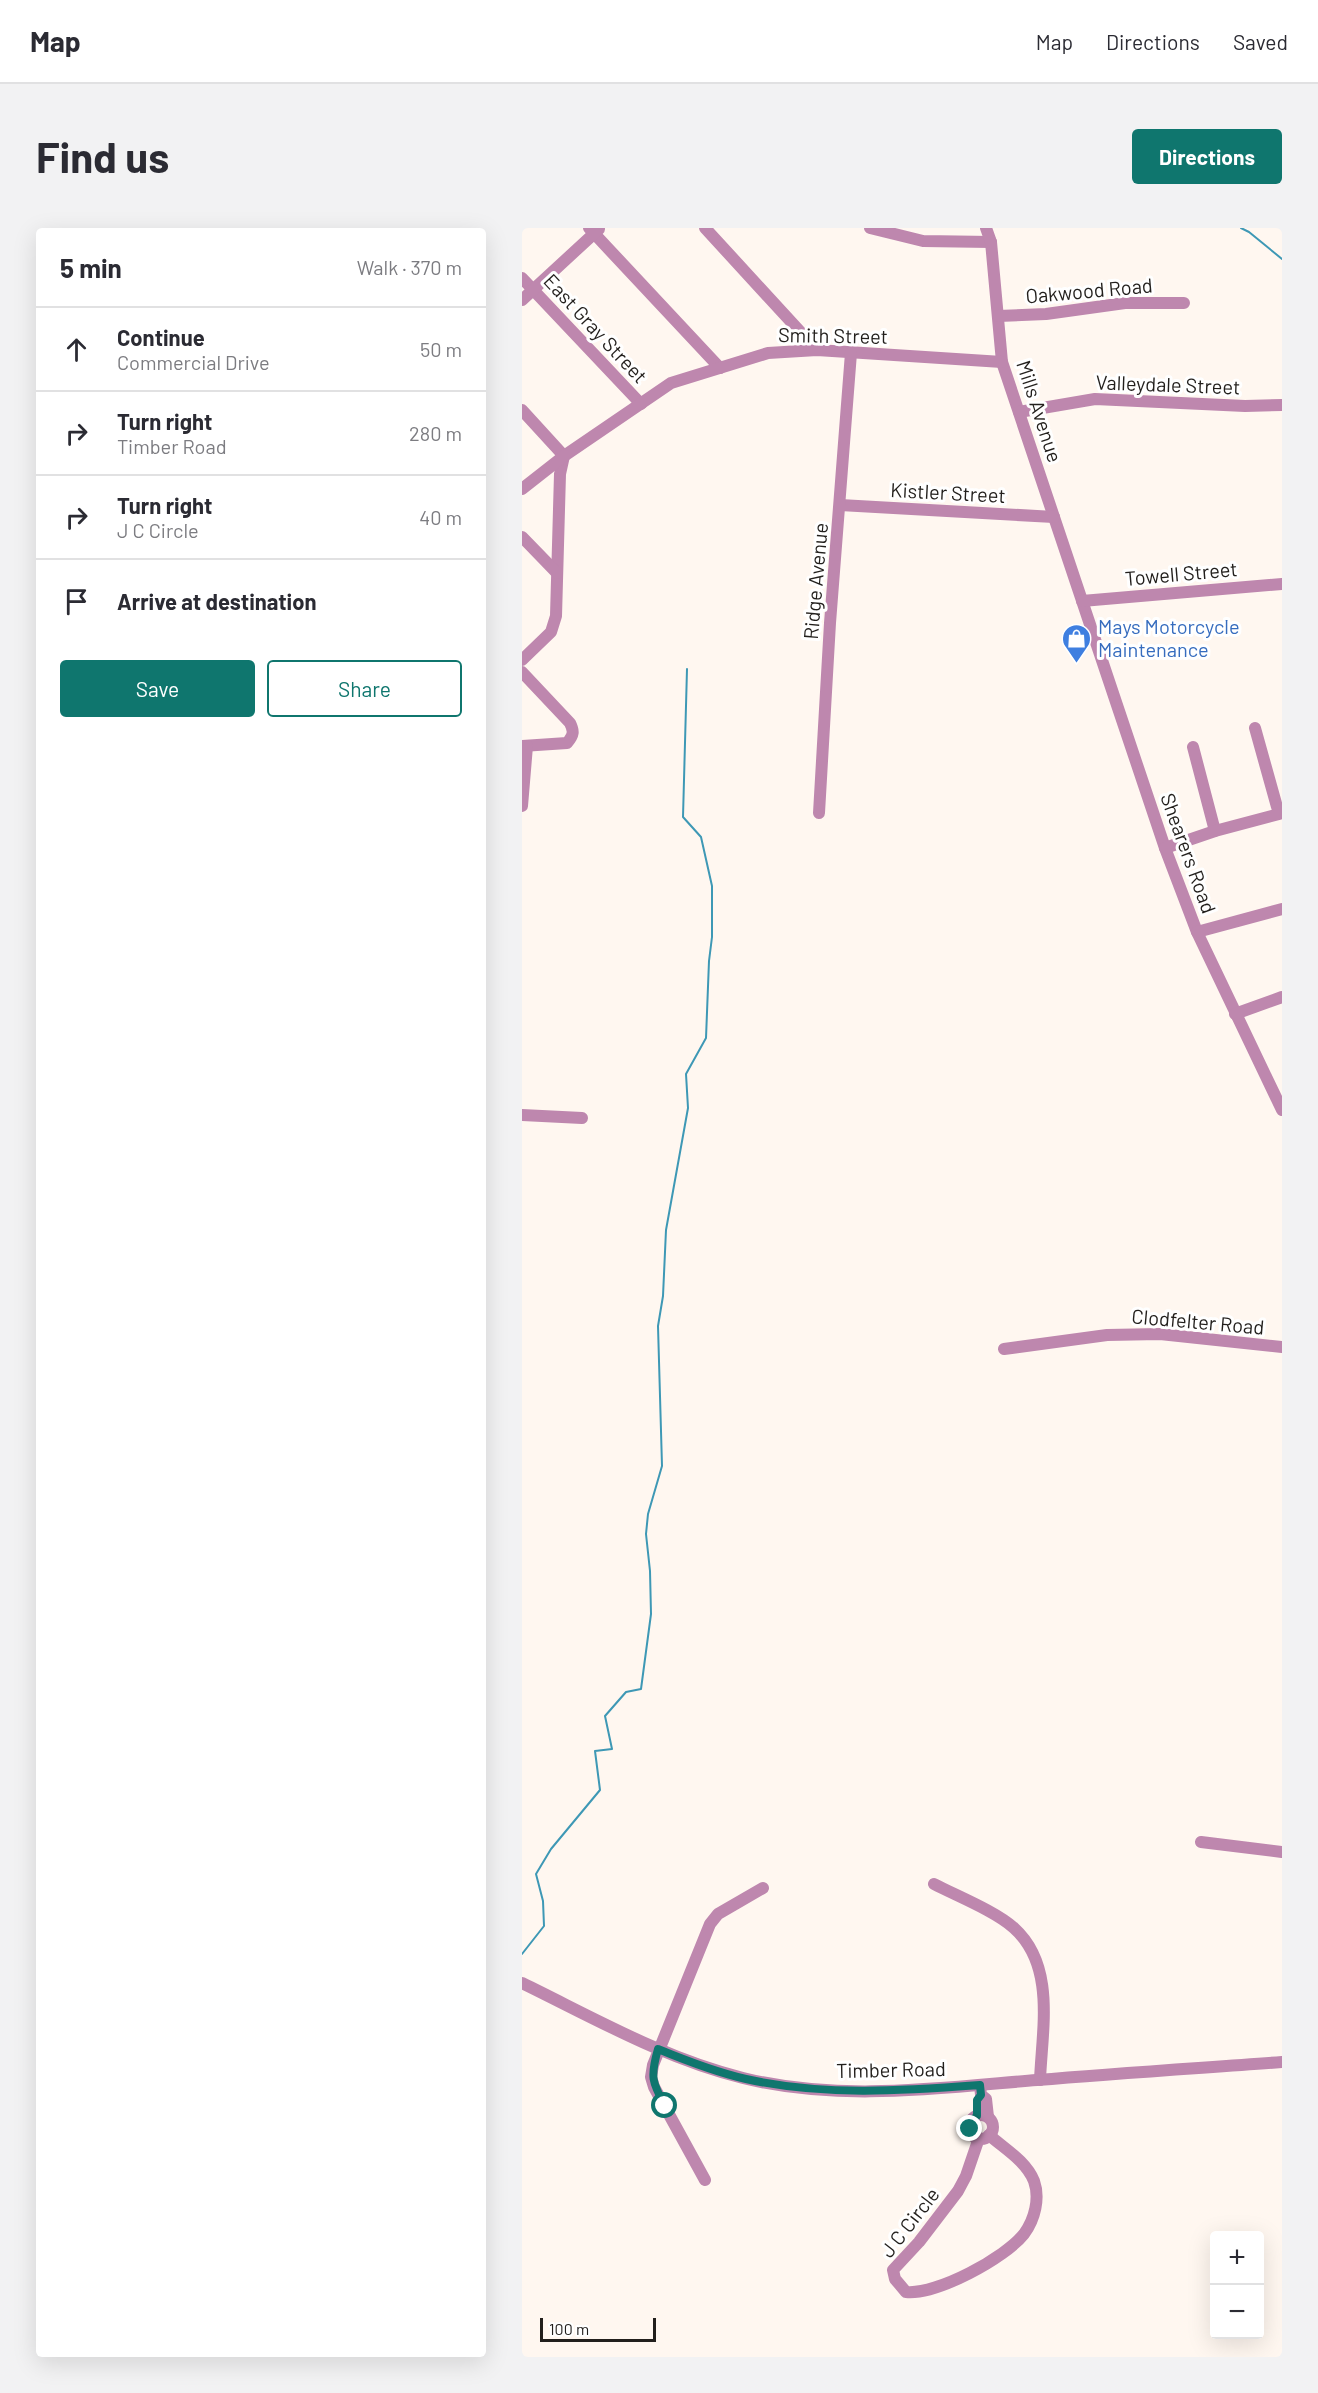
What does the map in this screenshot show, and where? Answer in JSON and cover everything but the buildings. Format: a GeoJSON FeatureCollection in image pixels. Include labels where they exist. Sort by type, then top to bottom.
{"type":"FeatureCollection","features":[{"type":"Feature","properties":{"kind":"street"},"geometry":{"type":"LineString","coordinates":[[705,228],[817,350]]}},
{"type":"Feature","properties":{"kind":"street"},"geometry":{"type":"LineString","coordinates":[[870,228],[923,241],[991,242]]}},
{"type":"Feature","properties":{"kind":"street","name":"Mills Avenue"},"geometry":{"type":"LineString","coordinates":[[986,228],[991,242],[1002,362],[1082,601]]}},
{"type":"Feature","properties":{"kind":"street"},"geometry":{"type":"LineString","coordinates":[[522,300],[594,230],[720,368]]}},
{"type":"Feature","properties":{"kind":"street","name":"East Gray Street"},"geometry":{"type":"LineString","coordinates":[[522,278],[641,404]]}},
{"type":"Feature","properties":{"kind":"street","name":"Oakwood Road"},"geometry":{"type":"LineString","coordinates":[[998,316],[1046,314],[1107,304],[1184,303]]}},
{"type":"Feature","properties":{"kind":"street","name":"Smith Street"},"geometry":{"type":"LineString","coordinates":[[522,489],[564,456],[671,383],[768,353],[817,350],[1002,362]]}},
{"type":"Feature","properties":{"kind":"street","name":"Ridge Avenue"},"geometry":{"type":"LineString","coordinates":[[819,813],[830,623],[851,353]]}},
{"type":"Feature","properties":{"kind":"street","name":"Valleydale Street"},"geometry":{"type":"LineString","coordinates":[[1019,412],[1095,399],[1245,406],[1282,405]]}},
{"type":"Feature","properties":{"kind":"street"},"geometry":{"type":"LineString","coordinates":[[522,410],[564,456],[560,474],[556,616],[551,632],[522,660]]}},
{"type":"Feature","properties":{"kind":"street","name":"Kistler Street"},"geometry":{"type":"LineString","coordinates":[[840,505],[1054,517]]}},
{"type":"Feature","properties":{"kind":"street"},"geometry":{"type":"LineString","coordinates":[[522,537],[557,573]]}},
{"type":"Feature","properties":{"kind":"street","name":"Towell Street"},"geometry":{"type":"LineString","coordinates":[[1082,601],[1282,584]]}},
{"type":"Feature","properties":{"kind":"street","name":"Shearers Road"},"geometry":{"type":"LineString","coordinates":[[1082,601],[1197,932],[1282,1110]]}},
{"type":"Feature","properties":{"kind":"street"},"geometry":{"type":"LineString","coordinates":[[522,672],[574,729],[573,737],[567,742],[524,746],[522,806]]}},
{"type":"Feature","properties":{"kind":"street"},"geometry":{"type":"LineString","coordinates":[[1166,848],[1215,831],[1279,814],[1255,728]]}},
{"type":"Feature","properties":{"kind":"street"},"geometry":{"type":"LineString","coordinates":[[1193,747],[1215,831]]}},
{"type":"Feature","properties":{"kind":"street"},"geometry":{"type":"LineString","coordinates":[[1197,932],[1282,909]]}},
{"type":"Feature","properties":{"kind":"street"},"geometry":{"type":"LineString","coordinates":[[1235,1014],[1282,997]]}},
{"type":"Feature","properties":{"kind":"street"},"geometry":{"type":"LineString","coordinates":[[522,1115],[582,1118]]}},
{"type":"Feature","properties":{"kind":"street","name":"Clodfelter Road"},"geometry":{"type":"LineString","coordinates":[[1004,1349],[1107,1335],[1160,1334],[1282,1347]]}},
{"type":"Feature","properties":{"kind":"street"},"geometry":{"type":"LineString","coordinates":[[1201,1842],[1282,1852]]}},
{"type":"Feature","properties":{"kind":"street"},"geometry":{"type":"LineString","coordinates":[[934,1884],[1013,1927],[1035,1952],[1041,1971],[1043,1991],[1040,2080]]}},
{"type":"Feature","properties":{"kind":"street"},"geometry":{"type":"LineString","coordinates":[[705,2180],[654,2087],[651,2077],[658,2049],[710,1924],[724,1910],[763,1888]]}},
{"type":"Feature","properties":{"kind":"street","name":"Timber Road"},"geometry":{"type":"LineString","coordinates":[[522,1983],[658,2049],[713,2070],[744,2079],[798,2087],[854,2091],[980,2090],[1040,2080],[1282,2062]]}},
{"type":"Feature","properties":{"kind":"street","name":"J C Circle"},"geometry":{"type":"LineString","coordinates":[[980,2090],[977,2100],[982,2116],[993,2127],[984,2137],[958,2191],[919,2242],[893,2270],[895,2279],[906,2292],[914,2293],[956,2280],[994,2259],[1015,2243],[1029,2225],[1037,2200],[1032,2178],[1018,2158],[984,2137],[974,2136],[970,2129],[971,2121],[982,2116]]}},
{"type":"Feature","properties":{"kind":"waterway"},"geometry":{"type":"LineString","coordinates":[[1241,228],[1282,259]]}},
{"type":"Feature","properties":{"kind":"waterway"},"geometry":{"type":"LineString","coordinates":[[522,1954],[544,1926],[543,1901],[536,1874],[551,1849],[600,1790],[595,1751],[612,1749],[605,1716],[626,1692],[641,1689],[651,1614],[646,1534],[648,1514],[662,1466],[658,1326],[663,1296],[666,1230],[688,1108],[686,1074],[706,1038],[712,937],[712,886],[701,837],[683,817],[687,669]]}},
{"type":"Feature","properties":{"kind":"place","name":"Mays Motorcycle Maintenance"},"geometry":{"type":"Point","coordinates":[1077,664]}},
{"type":"Feature","properties":{"kind":"route"},"geometry":{"type":"LineString","coordinates":[[665,2106],[651,2077],[658,2049],[713,2070],[778,2085],[854,2091],[980,2085],[981,2095],[977,2100],[977,2116],[971,2121],[970,2129]]}}]}
